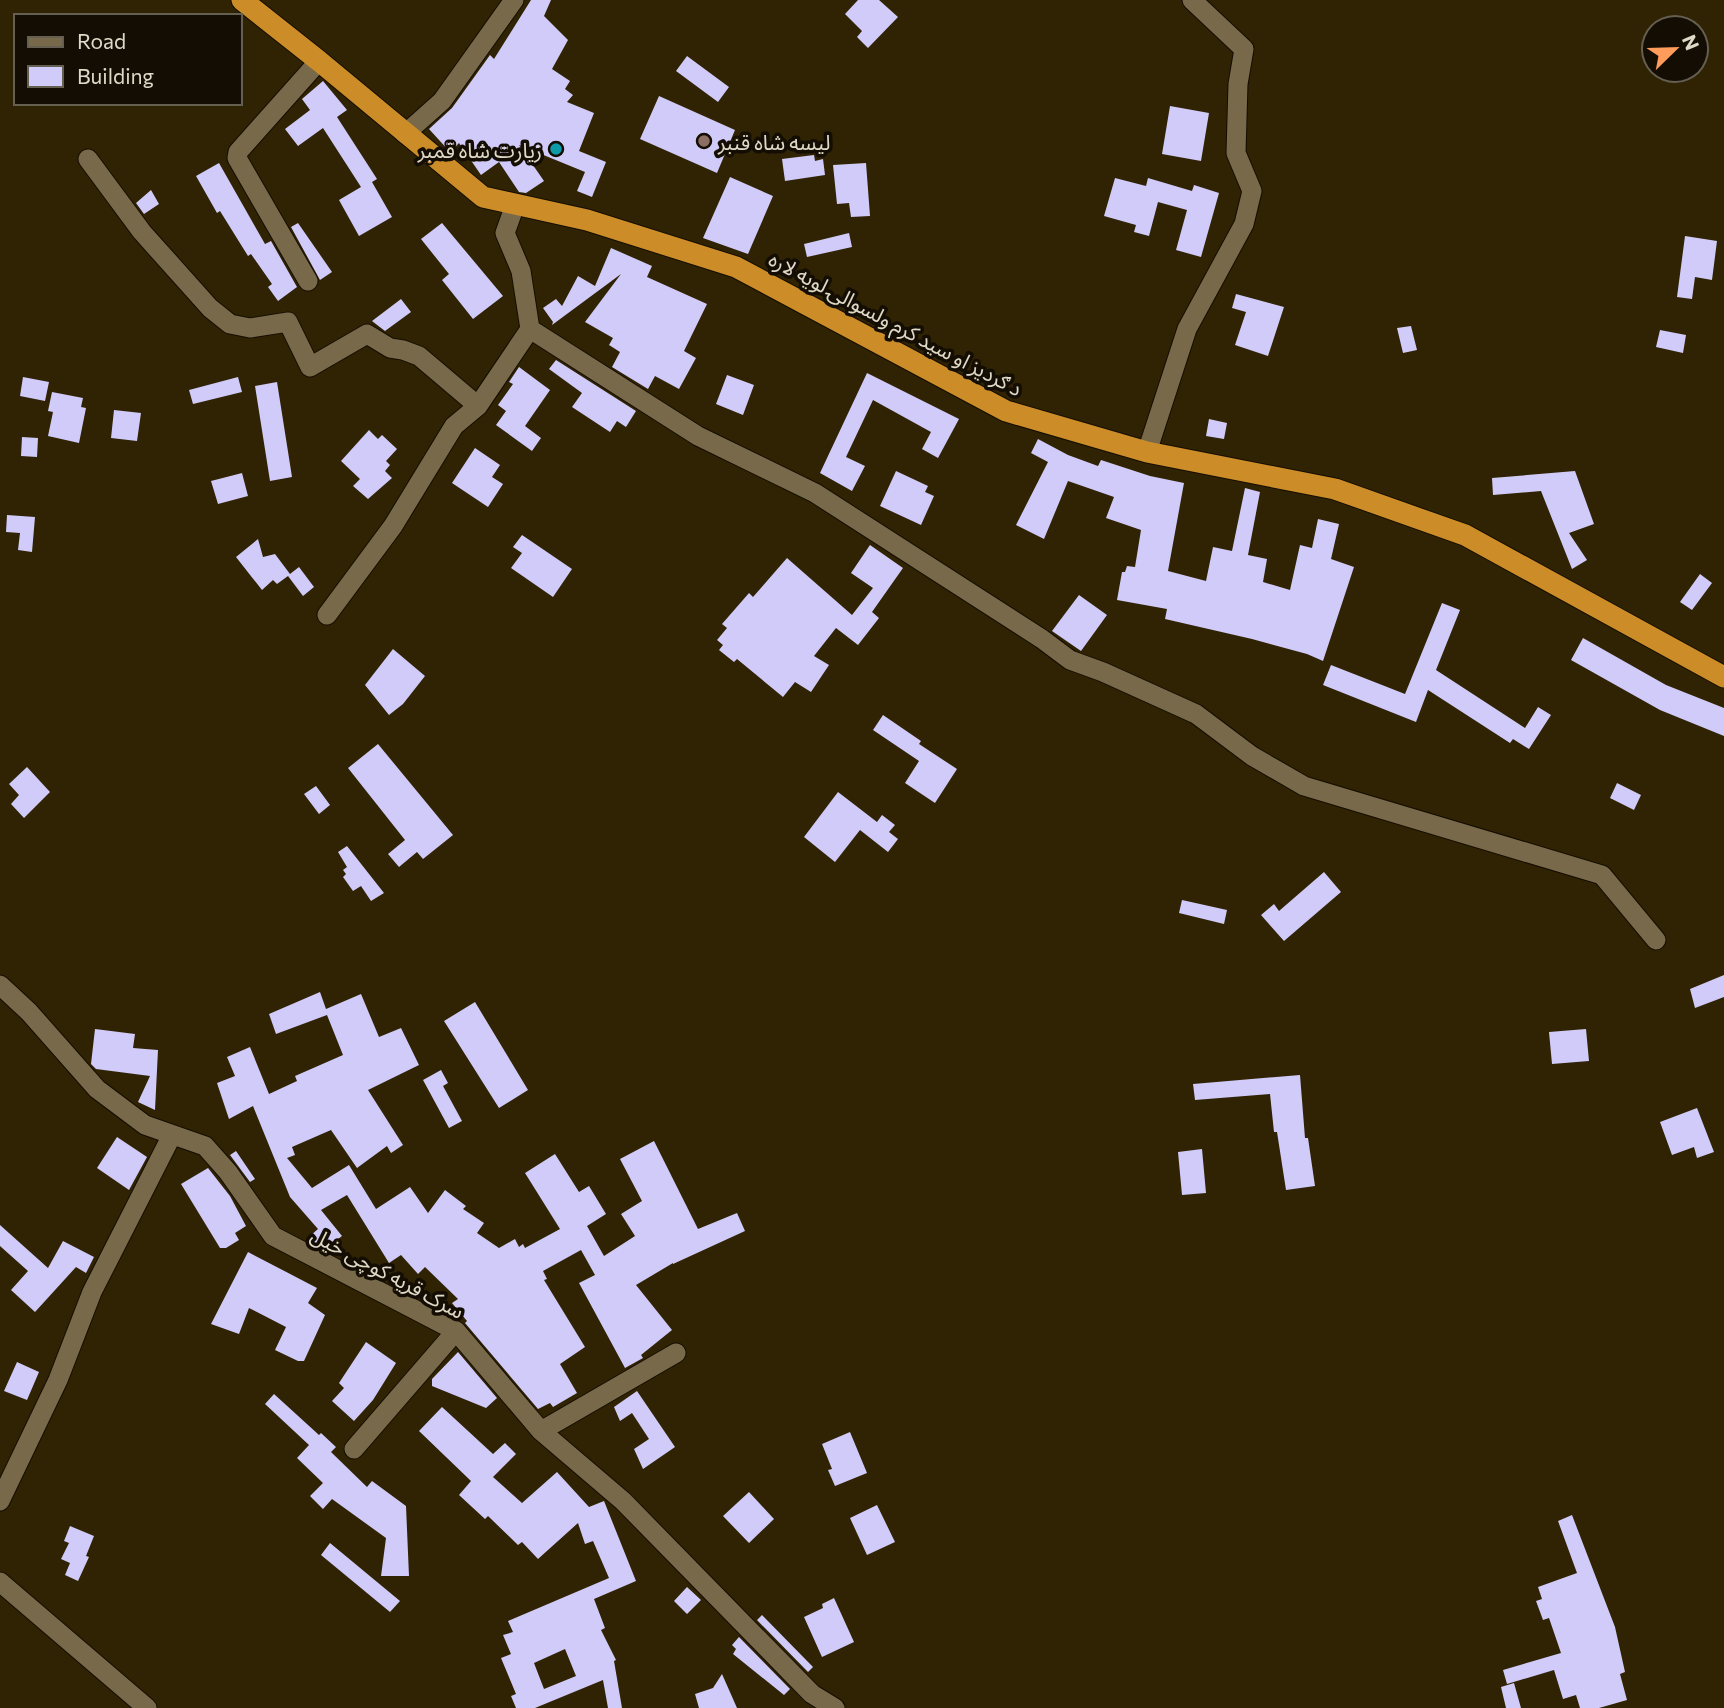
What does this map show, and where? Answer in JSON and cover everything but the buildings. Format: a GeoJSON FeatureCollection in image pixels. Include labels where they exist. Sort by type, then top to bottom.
{"type":"FeatureCollection","features":[{"type":"Feature","properties":{"kind":"highway","name":"د ګردیز او سید کرم ولسوالۍ لویه لاره"},"geometry":{"type":"LineString","coordinates":[[242,0],[483,197],[587,220],[736,267],[1006,411],[1147,453],[1335,489],[1465,534],[1676,653],[1724,677]]}},
{"type":"Feature","properties":{"kind":"street"},"geometry":{"type":"LineString","coordinates":[[405,134],[442,101],[514,0]]}},
{"type":"Feature","properties":{"kind":"street"},"geometry":{"type":"LineString","coordinates":[[1147,453],[1187,329],[1244,224],[1252,191],[1236,153],[1238,84],[1244,49],[1192,0]]}},
{"type":"Feature","properties":{"kind":"street"},"geometry":{"type":"LineString","coordinates":[[308,281],[237,158],[238,152],[319,61]]}},
{"type":"Feature","properties":{"kind":"street"},"geometry":{"type":"LineString","coordinates":[[89,159],[142,232],[210,308],[230,324],[250,328],[288,322],[310,368],[367,334],[390,348],[419,356],[478,405]]}},
{"type":"Feature","properties":{"kind":"street"},"geometry":{"type":"LineString","coordinates":[[327,614],[393,526],[454,426],[478,405],[530,329],[521,271],[505,233],[515,205]]}},
{"type":"Feature","properties":{"kind":"street"},"geometry":{"type":"LineString","coordinates":[[530,329],[698,436],[814,493],[1042,639],[1070,660],[1104,672],[1196,714],[1252,756],[1304,786],[1602,875],[1656,940]]}},
{"type":"Feature","properties":{"kind":"street","name":"سرک قریه کوچی خیل"},"geometry":{"type":"LineString","coordinates":[[0,985],[29,1012],[97,1089],[145,1125],[205,1146],[228,1172],[273,1236],[456,1331],[541,1432],[623,1501],[812,1694],[835,1708]]}},
{"type":"Feature","properties":{"kind":"street"},"geometry":{"type":"LineString","coordinates":[[0,1502],[58,1380],[92,1292],[172,1135]]}},
{"type":"Feature","properties":{"kind":"street"},"geometry":{"type":"LineString","coordinates":[[354,1449],[456,1331]]}},
{"type":"Feature","properties":{"kind":"street"},"geometry":{"type":"LineString","coordinates":[[541,1432],[676,1353]]}},
{"type":"Feature","properties":{"kind":"street"},"geometry":{"type":"LineString","coordinates":[[0,1583],[147,1708]]}},
{"type":"Feature","properties":{"kind":"place","name":"لیسه شاه قنبر"},"geometry":{"type":"Point","coordinates":[704,141]}},
{"type":"Feature","properties":{"kind":"place","name":"زیارت شاه قمبر"},"geometry":{"type":"Point","coordinates":[556,149]}}]}
